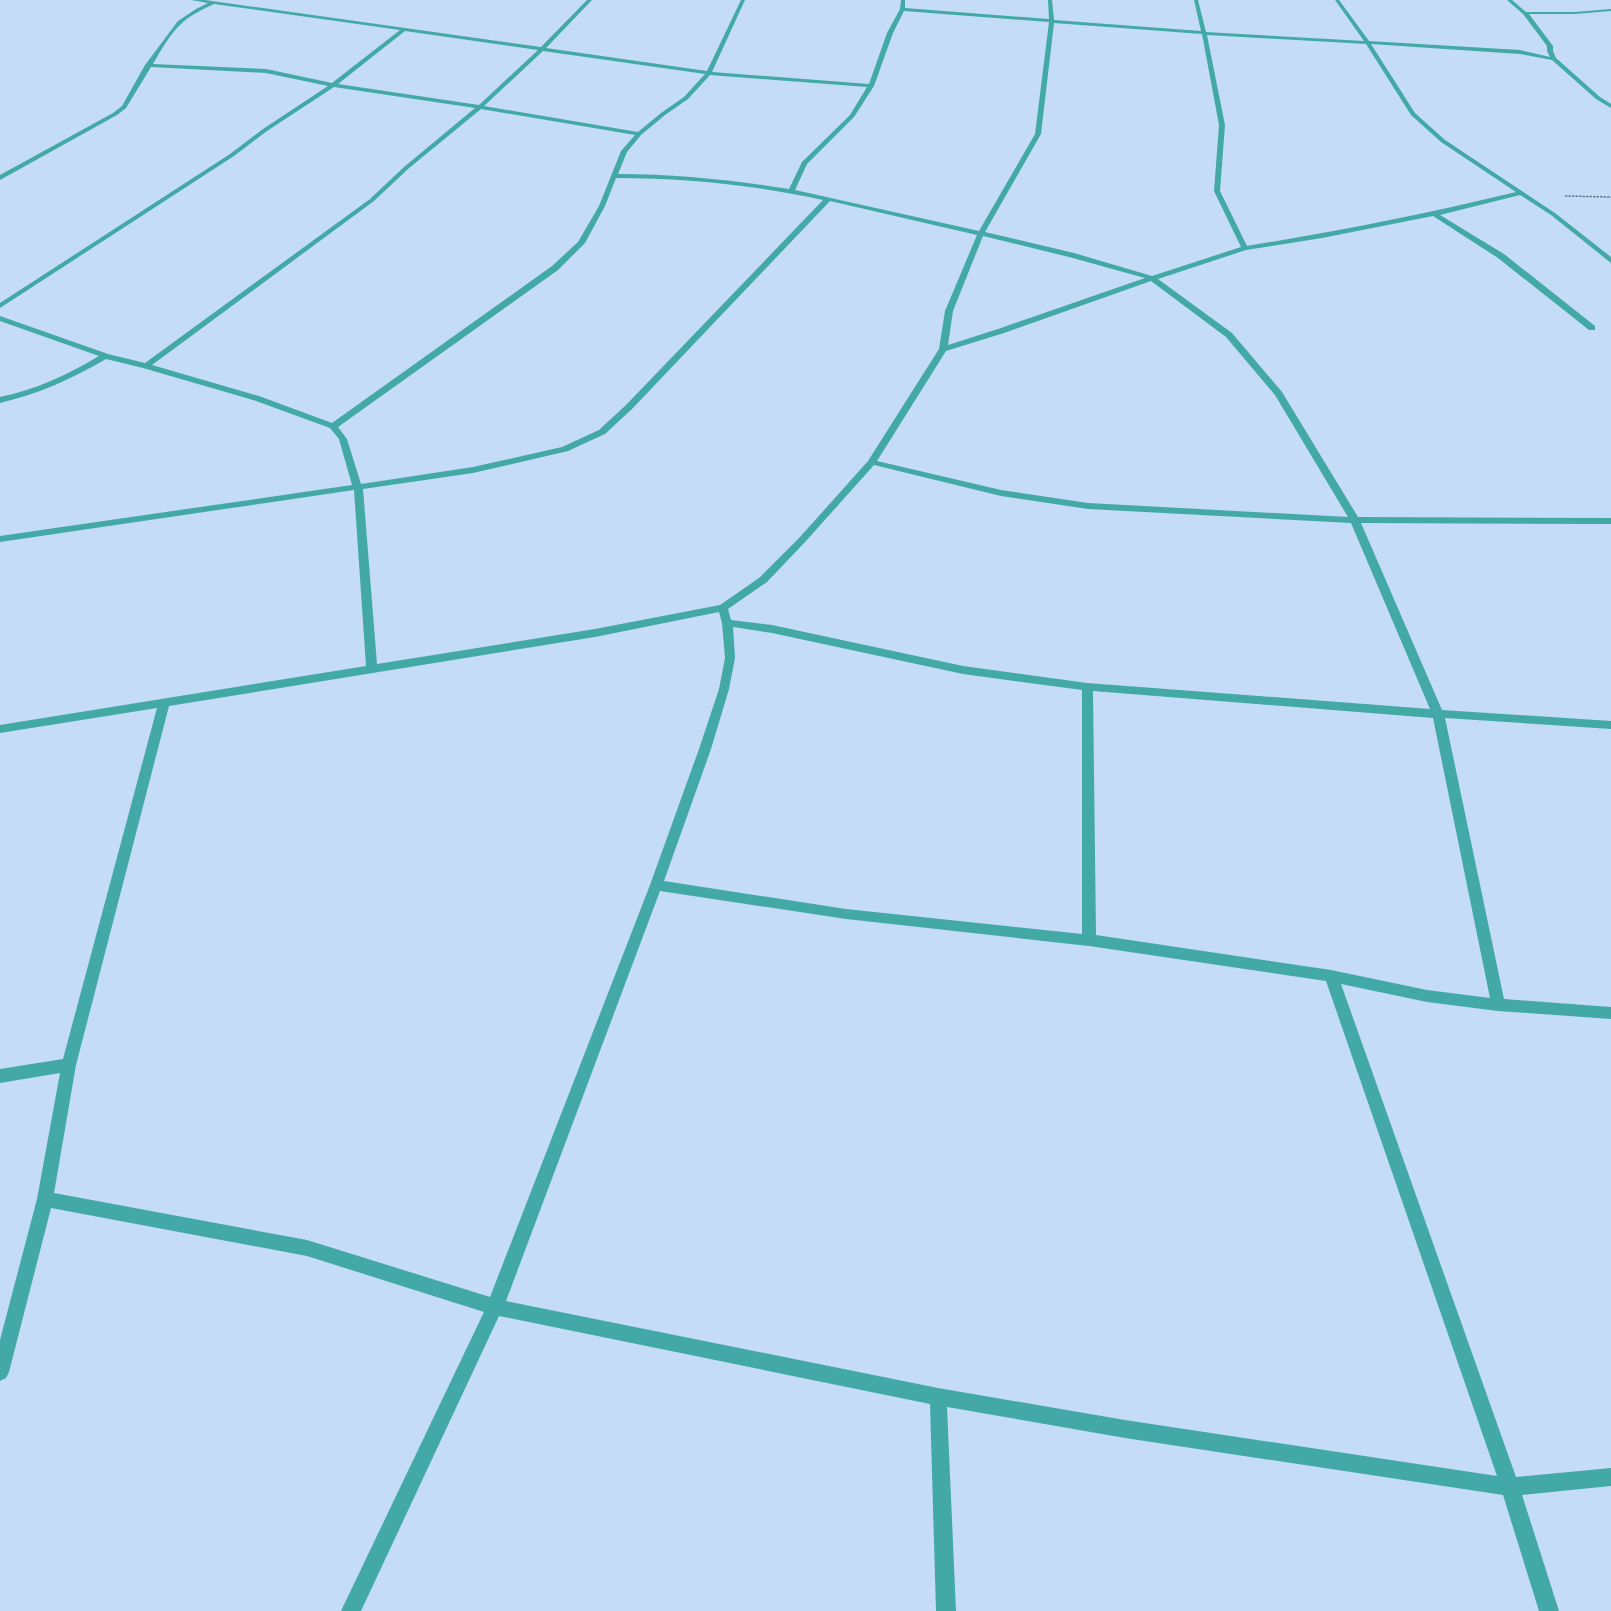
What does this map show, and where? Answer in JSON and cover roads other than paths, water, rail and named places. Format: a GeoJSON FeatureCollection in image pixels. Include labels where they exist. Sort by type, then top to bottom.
{"type":"FeatureCollection","features":[{"type":"Feature","properties":{"kind":"street"},"geometry":{"type":"LineString","coordinates":[[193,0],[709,73],[871,86]]}},
{"type":"Feature","properties":{"kind":"street"},"geometry":{"type":"LineString","coordinates":[[146,366],[372,200],[406,168],[480,107],[542,49],[590,0]]}},
{"type":"Feature","properties":{"kind":"street"},"geometry":{"type":"LineString","coordinates":[[333,426],[555,268],[581,243],[602,206],[624,151],[639,134],[663,114],[686,98],[709,73],[743,0]]}},
{"type":"Feature","properties":{"kind":"street"},"geometry":{"type":"LineString","coordinates":[[791,191],[804,163],[852,116],[871,86],[890,33],[902,9],[903,0]]}},
{"type":"Feature","properties":{"kind":"street"},"geometry":{"type":"LineString","coordinates":[[0,729],[596,633],[722,608],[762,580],[803,539],[872,462],[943,348],[949,311],[981,233],[1038,134],[1052,22],[1050,0]]}},
{"type":"Feature","properties":{"kind":"street"},"geometry":{"type":"LineString","coordinates":[[1196,0],[1222,125],[1217,191],[1245,248]]}},
{"type":"Feature","properties":{"kind":"street"},"geometry":{"type":"LineString","coordinates":[[1337,0],[1368,43],[1413,114],[1443,141],[1553,214],[1611,261]]}},
{"type":"Feature","properties":{"kind":"street"},"geometry":{"type":"LineString","coordinates":[[1509,0],[1525,13],[1550,46],[1550,51],[1554,59],[1598,98],[1611,106]]}},
{"type":"Feature","properties":{"kind":"street"},"geometry":{"type":"LineString","coordinates":[[0,178],[115,114],[124,107],[148,65],[180,22],[198,10],[213,3]]}},
{"type":"Feature","properties":{"kind":"street"},"geometry":{"type":"LineString","coordinates":[[902,9],[1204,33],[1495,50],[1520,52],[1554,59]]}},
{"type":"Feature","properties":{"kind":"street"},"geometry":{"type":"LineString","coordinates":[[1525,13],[1575,14],[1611,10]]}},
{"type":"Feature","properties":{"kind":"street"},"geometry":{"type":"LineString","coordinates":[[0,306],[232,155],[265,130],[333,85],[404,29]]}},
{"type":"Feature","properties":{"kind":"street"},"geometry":{"type":"LineString","coordinates":[[148,65],[266,71],[333,85],[480,107],[639,134]]}},
{"type":"Feature","properties":{"kind":"street"},"geometry":{"type":"LineString","coordinates":[[0,168],[14,170]]}},
{"type":"Feature","properties":{"kind":"street"},"geometry":{"type":"LineString","coordinates":[[615,176],[651,176],[733,182],[791,191],[1071,254],[1152,278],[1229,335],[1280,394],[1355,520],[1438,714],[1498,1005]]}},
{"type":"Feature","properties":{"kind":"street"},"geometry":{"type":"LineString","coordinates":[[943,348],[1001,331],[1152,278],[1245,248],[1322,236],[1434,214],[1520,193]]}},
{"type":"Feature","properties":{"kind":"street"},"geometry":{"type":"LineString","coordinates":[[0,539],[358,488],[473,470],[565,449],[602,432],[629,407],[828,199]]}},
{"type":"Feature","properties":{"kind":"street"},"geometry":{"type":"LineString","coordinates":[[1434,214],[1500,256],[1592,328]]}},
{"type":"Feature","properties":{"kind":"street"},"geometry":{"type":"LineString","coordinates":[[0,318],[105,356],[146,366],[263,401],[333,426],[343,439],[358,488],[372,668]]}},
{"type":"Feature","properties":{"kind":"street"},"geometry":{"type":"LineString","coordinates":[[0,400],[24,395],[81,371],[105,356]]}},
{"type":"Feature","properties":{"kind":"street"},"geometry":{"type":"LineString","coordinates":[[872,462],[1001,492],[1088,506],[1355,520],[1611,521]]}},
{"type":"Feature","properties":{"kind":"street"},"geometry":{"type":"LineString","coordinates":[[351,1611],[494,1307],[656,885],[705,748],[724,689],[730,658],[727,623],[722,608]]}},
{"type":"Feature","properties":{"kind":"street"},"geometry":{"type":"LineString","coordinates":[[727,623],[772,629],[963,670],[1087,687],[1438,714],[1611,725]]}},
{"type":"Feature","properties":{"kind":"street"},"geometry":{"type":"LineString","coordinates":[[1087,687],[1089,940]]}},
{"type":"Feature","properties":{"kind":"street"},"geometry":{"type":"LineString","coordinates":[[0,1372],[45,1199],[69,1065],[164,702]]}},
{"type":"Feature","properties":{"kind":"street"},"geometry":{"type":"LineString","coordinates":[[656,885],[846,914],[1089,940],[1331,976],[1427,996],[1498,1005],[1611,1013]]}},
{"type":"Feature","properties":{"kind":"street"},"geometry":{"type":"LineString","coordinates":[[1331,976],[1510,1487],[1549,1611]]}},
{"type":"Feature","properties":{"kind":"street"},"geometry":{"type":"LineString","coordinates":[[0,1076],[69,1065]]}},
{"type":"Feature","properties":{"kind":"street"},"geometry":{"type":"LineString","coordinates":[[45,1199],[307,1248],[494,1307],[938,1397],[1125,1429],[1510,1487],[1611,1477]]}},
{"type":"Feature","properties":{"kind":"street"},"geometry":{"type":"LineString","coordinates":[[938,1397],[946,1611]]}}]}
